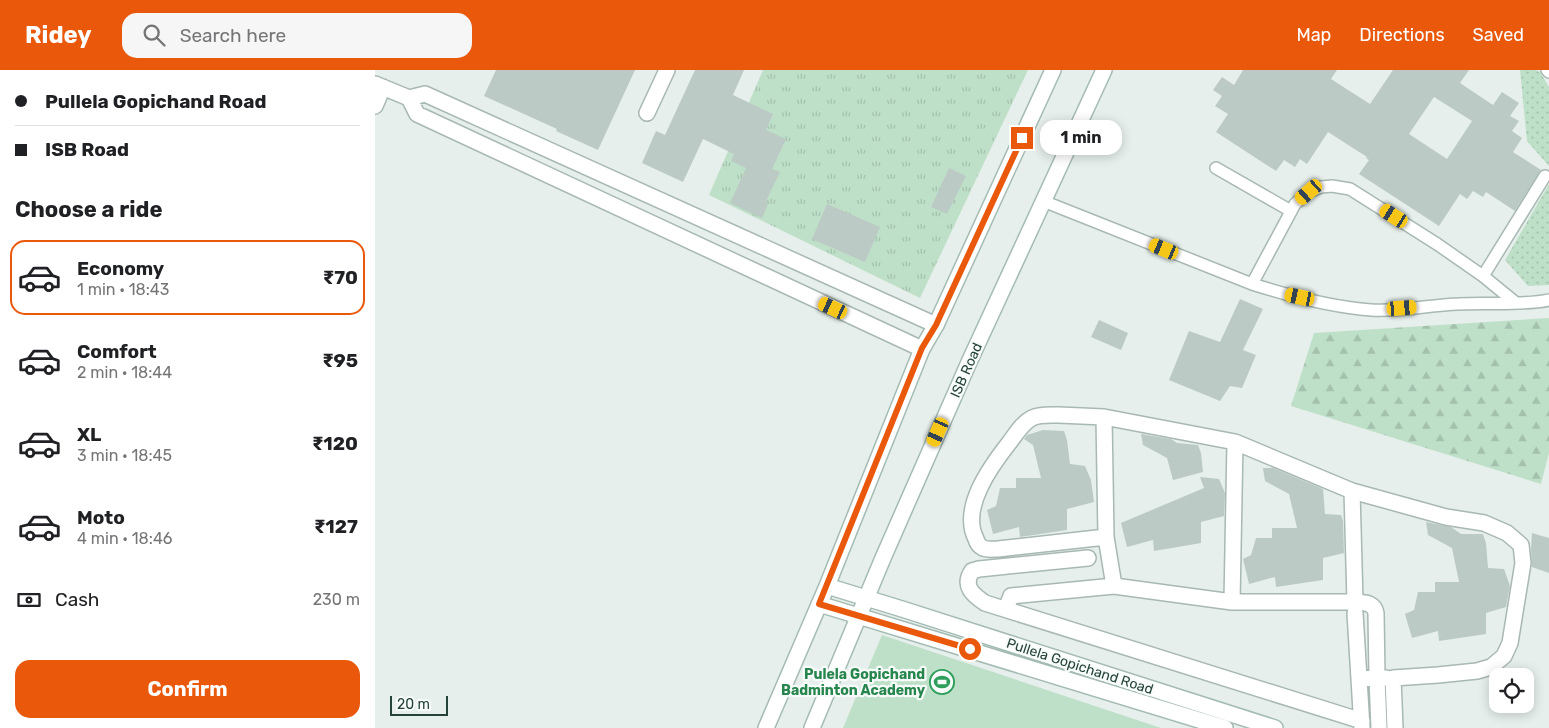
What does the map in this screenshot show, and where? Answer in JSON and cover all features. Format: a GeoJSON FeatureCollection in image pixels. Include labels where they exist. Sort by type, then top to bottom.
{"type":"FeatureCollection","features":[{"type":"Feature","properties":{"kind":"street"},"geometry":{"type":"LineString","coordinates":[[647,113],[667,70]]}},
{"type":"Feature","properties":{"kind":"street"},"geometry":{"type":"LineString","coordinates":[[766,728],[827,586],[922,348],[936,325],[1053,70]]}},
{"type":"Feature","properties":{"kind":"street","name":"ISB Road"},"geometry":{"type":"LineString","coordinates":[[812,728],[946,414],[1104,70]]}},
{"type":"Feature","properties":{"kind":"street"},"geometry":{"type":"LineString","coordinates":[[375,106],[379,86],[409,98],[425,94],[936,325]]}},
{"type":"Feature","properties":{"kind":"street"},"geometry":{"type":"LineString","coordinates":[[409,98],[417,114],[922,348]]}},
{"type":"Feature","properties":{"kind":"street"},"geometry":{"type":"LineString","coordinates":[[1106,537],[998,549],[984,549],[979,545],[973,533],[971,519],[975,502],[994,462],[1023,424],[1034,417],[1059,415],[1105,418],[1235,442],[1352,491],[1446,517],[1485,523],[1507,533],[1521,545],[1523,563],[1510,643],[1504,656],[1491,667],[1477,671],[1438,676],[1359,679]]}},
{"type":"Feature","properties":{"kind":"street"},"geometry":{"type":"LineString","coordinates":[[1105,418],[1106,537],[1114,586]]}},
{"type":"Feature","properties":{"kind":"street"},"geometry":{"type":"LineString","coordinates":[[1232,602],[1235,442]]}},
{"type":"Feature","properties":{"kind":"street"},"geometry":{"type":"LineString","coordinates":[[1088,558],[971,571],[968,576],[968,586],[973,594],[985,603],[1362,724],[1355,608],[1352,491]]}},
{"type":"Feature","properties":{"kind":"street","name":"Pullela Gopichand Road"},"geometry":{"type":"LineString","coordinates":[[827,586],[867,598],[1220,721]]}},
{"type":"Feature","properties":{"kind":"street"},"geometry":{"type":"LineString","coordinates":[[1006,609],[1011,596],[1114,586],[1232,602],[1355,608],[1369,603],[1375,608],[1379,728]]}},
{"type":"Feature","properties":{"kind":"street","name":"Pullela Gopichand Road"},"geometry":{"type":"LineString","coordinates":[[819,604],[1220,721],[1275,728]]}},
{"type":"Feature","properties":{"kind":"street"},"geometry":{"type":"LineString","coordinates":[[1393,678],[1395,728]]}},
{"type":"Feature","properties":{"kind":"lane"},"geometry":{"type":"LineString","coordinates":[[1216,168],[1291,211]]}},
{"type":"Feature","properties":{"kind":"lane"},"geometry":{"type":"LineString","coordinates":[[1483,276],[1545,176]]}},
{"type":"Feature","properties":{"kind":"lane"},"geometry":{"type":"LineString","coordinates":[[1252,284],[1295,204],[1309,192],[1321,187],[1350,188],[1437,244],[1483,276],[1516,303]]}},
{"type":"Feature","properties":{"kind":"lane"},"geometry":{"type":"LineString","coordinates":[[1043,200],[1252,284],[1285,294],[1372,310],[1549,300]]}},
{"type":"Feature","properties":{"kind":"green space"},"geometry":{"type":"Polygon","coordinates":[[[763,70],[1028,70],[920,298],[709,195],[763,70]]]}},
{"type":"Feature","properties":{"kind":"green space"},"geometry":{"type":"Polygon","coordinates":[[[1520,70],[1540,72],[1549,87],[1549,166],[1527,141],[1520,70]]]}},
{"type":"Feature","properties":{"kind":"green space"},"geometry":{"type":"Polygon","coordinates":[[[1549,184],[1549,285],[1528,286],[1505,260],[1549,184]]]}},
{"type":"Feature","properties":{"kind":"green space"},"geometry":{"type":"Polygon","coordinates":[[[1549,318],[1549,453],[1541,484],[1291,406],[1314,333],[1549,318]]]}},
{"type":"Feature","properties":{"kind":"green space","name":"Pulela Gopichand Badminton Academy"},"geometry":{"type":"Polygon","coordinates":[[[882,635],[1161,728],[843,728],[882,635]]]}},
{"type":"Feature","properties":{"kind":"building"},"geometry":{"type":"Polygon","coordinates":[[[496,70],[635,70],[598,150],[484,96],[496,70]]]}},
{"type":"Feature","properties":{"kind":"building"},"geometry":{"type":"Polygon","coordinates":[[[695,70],[744,70],[733,95],[773,114],[766,130],[786,139],[772,169],[780,172],[766,201],[769,202],[762,218],[730,203],[746,168],[731,161],[734,154],[703,139],[683,182],[642,163],[656,131],[665,135],[695,70]]]}},
{"type":"Feature","properties":{"kind":"building"},"geometry":{"type":"Polygon","coordinates":[[[1243,70],[1337,70],[1331,79],[1370,104],[1393,70],[1469,70],[1460,83],[1493,105],[1502,92],[1519,103],[1510,116],[1519,121],[1512,131],[1522,138],[1513,152],[1541,170],[1515,211],[1486,192],[1483,197],[1473,191],[1467,199],[1460,194],[1439,226],[1359,174],[1369,160],[1367,157],[1328,132],[1307,164],[1300,159],[1295,167],[1284,160],[1276,171],[1216,132],[1228,114],[1215,106],[1222,96],[1213,90],[1222,77],[1234,85],[1243,70]],[[1434,97],[1409,134],[1447,159],[1472,121],[1434,97]]]}},
{"type":"Feature","properties":{"kind":"building"},"geometry":{"type":"Polygon","coordinates":[[[949,168],[966,176],[947,214],[931,207],[949,168]]]}},
{"type":"Feature","properties":{"kind":"building"},"geometry":{"type":"Polygon","coordinates":[[[827,204],[880,227],[865,262],[812,239],[827,204]]]}},
{"type":"Feature","properties":{"kind":"building"},"geometry":{"type":"Polygon","coordinates":[[[1240,299],[1263,309],[1243,350],[1256,355],[1242,388],[1230,386],[1220,401],[1169,380],[1189,331],[1220,342],[1240,299]]]}},
{"type":"Feature","properties":{"kind":"building"},"geometry":{"type":"Polygon","coordinates":[[[1099,320],[1128,333],[1121,350],[1091,337],[1099,320]]]}},
{"type":"Feature","properties":{"kind":"building"},"geometry":{"type":"Polygon","coordinates":[[[1043,430],[1064,431],[1070,464],[1085,466],[1091,480],[1094,502],[1067,509],[1067,530],[1020,537],[1019,527],[993,534],[987,510],[996,506],[1000,488],[1016,488],[1016,478],[1041,478],[1033,445],[1024,439],[1027,435],[1043,430]]]}},
{"type":"Feature","properties":{"kind":"building"},"geometry":{"type":"Polygon","coordinates":[[[1141,434],[1171,439],[1177,443],[1198,445],[1203,472],[1173,480],[1167,458],[1143,445],[1141,434]]]}},
{"type":"Feature","properties":{"kind":"building"},"geometry":{"type":"Polygon","coordinates":[[[1263,468],[1273,468],[1323,489],[1325,514],[1341,515],[1343,521],[1344,553],[1323,558],[1323,580],[1276,587],[1275,577],[1249,584],[1243,559],[1251,555],[1256,538],[1272,538],[1272,528],[1297,528],[1289,494],[1265,481],[1263,468]]]}},
{"type":"Feature","properties":{"kind":"building"},"geometry":{"type":"Polygon","coordinates":[[[1200,477],[1219,479],[1225,493],[1224,516],[1201,522],[1201,543],[1154,551],[1153,540],[1127,547],[1121,523],[1204,488],[1200,477]]]}},
{"type":"Feature","properties":{"kind":"building"},"geometry":{"type":"Polygon","coordinates":[[[1426,522],[1451,527],[1461,534],[1483,534],[1486,543],[1488,568],[1504,569],[1510,586],[1506,607],[1486,613],[1486,634],[1439,641],[1438,631],[1412,638],[1405,614],[1414,610],[1418,592],[1435,592],[1435,582],[1459,582],[1452,548],[1428,535],[1426,522]]]}},
{"type":"Feature","properties":{"kind":"building"},"geometry":{"type":"Polygon","coordinates":[[[1532,533],[1549,538],[1549,573],[1532,567],[1532,533]]]}},
{"type":"Feature","properties":{"kind":"place","name":"Pulela Gopichand Badminton Academy"},"geometry":{"type":"Point","coordinates":[942,682]}},
{"type":"Feature","properties":{"kind":"route"},"geometry":{"type":"LineString","coordinates":[[970,649],[819,604],[922,348],[936,325],[1022,138]]}}]}
